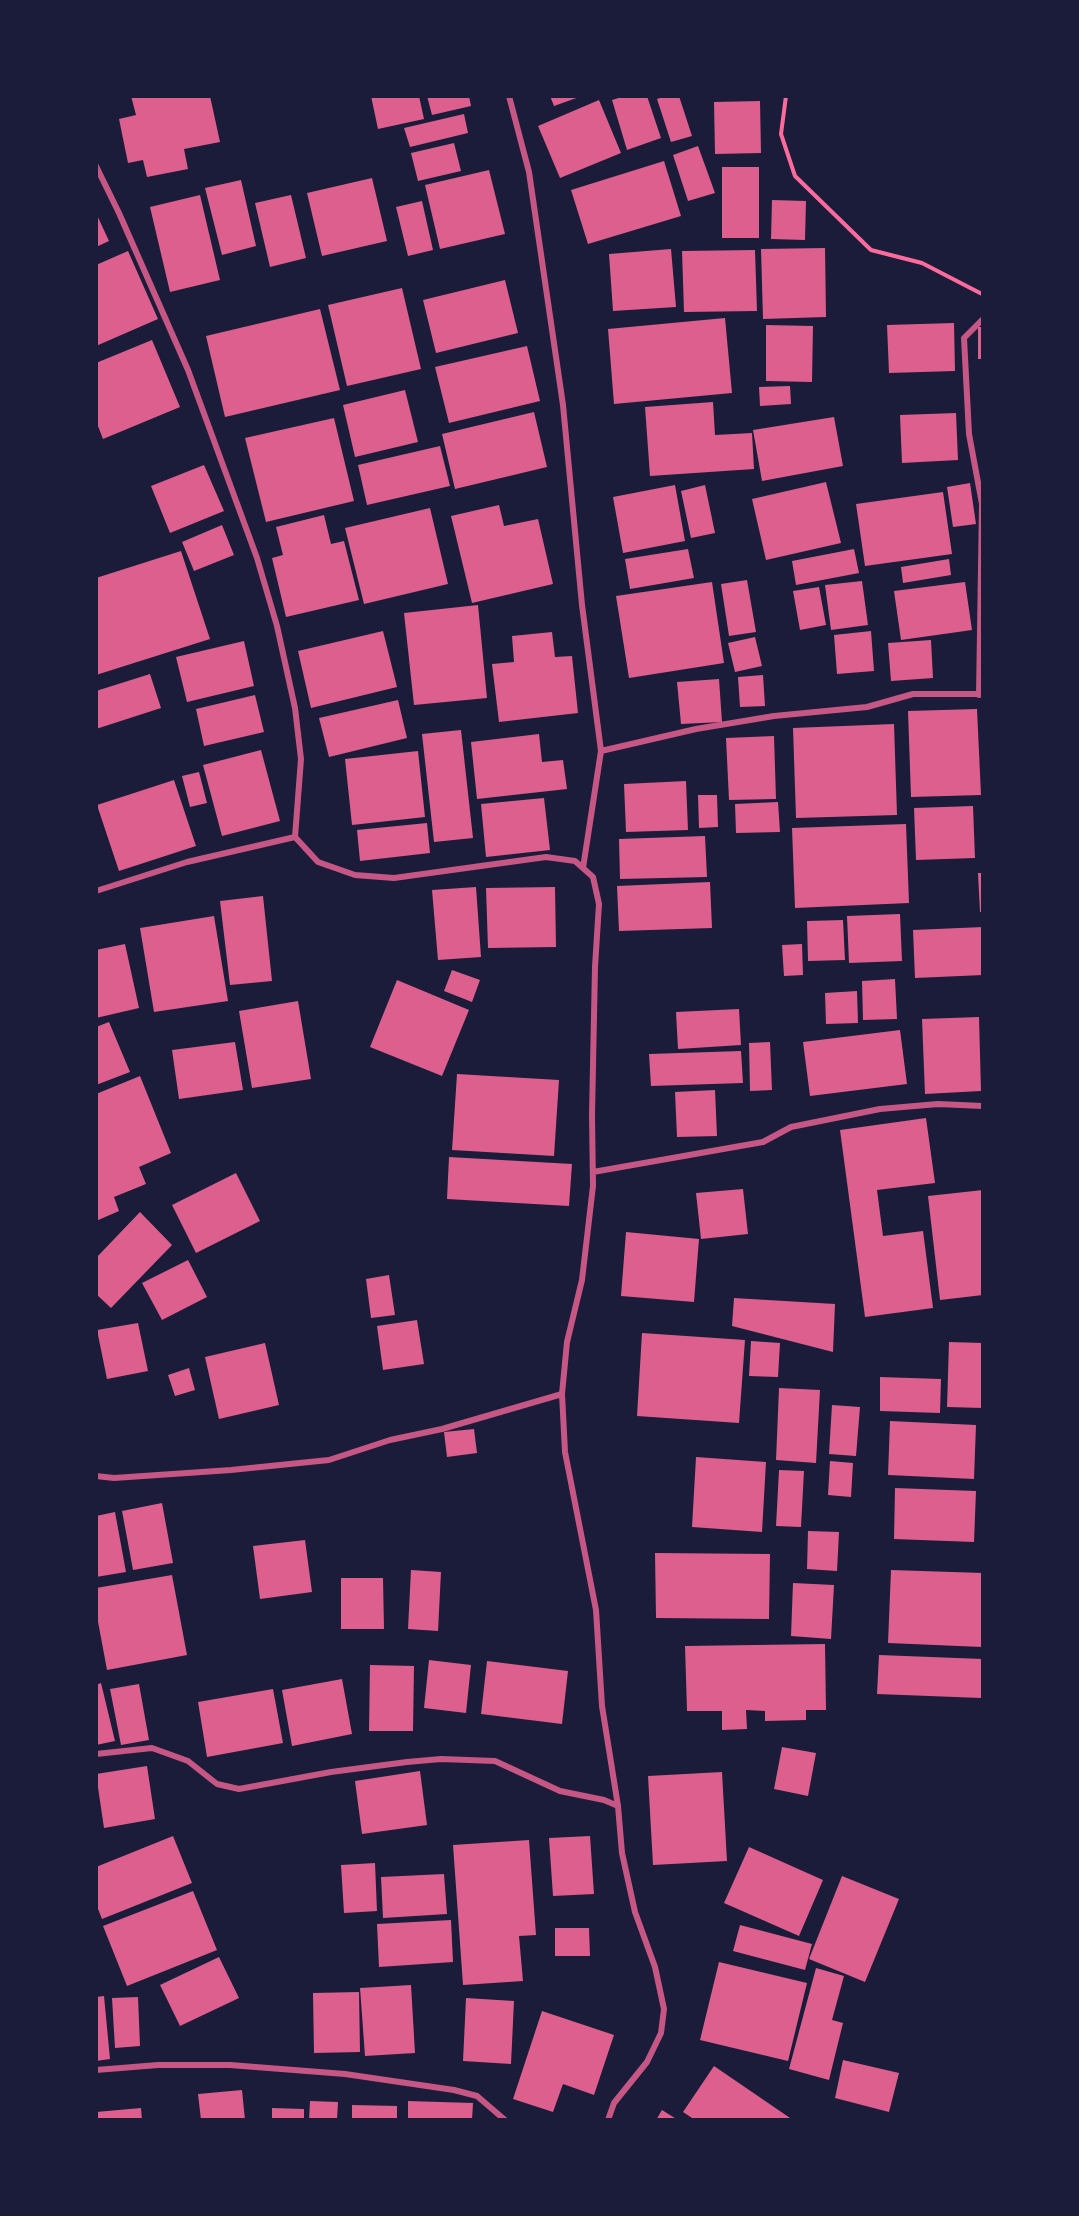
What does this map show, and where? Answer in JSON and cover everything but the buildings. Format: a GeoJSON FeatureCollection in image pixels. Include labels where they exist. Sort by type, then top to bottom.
{"type":"FeatureCollection","features":[{"type":"Feature","properties":{"kind":"street"},"geometry":{"type":"LineString","coordinates":[[509,96],[529,172],[563,405],[582,604],[600,751],[583,868]]}},
{"type":"Feature","properties":{"kind":"street"},"geometry":{"type":"LineString","coordinates":[[96,166],[188,370],[257,558],[278,626],[295,708],[301,759],[294,837],[318,862],[355,875],[394,878],[546,857],[575,861],[593,877],[599,904],[595,967],[593,1172],[590,1224],[582,1280],[567,1342],[562,1394],[565,1452],[596,1610],[602,1706],[618,1806],[622,1853],[635,1912],[655,1967],[664,2009],[661,2033],[647,2062],[614,2103],[608,2120]]}},
{"type":"Feature","properties":{"kind":"street"},"geometry":{"type":"LineString","coordinates":[[600,751],[707,727],[774,716],[867,707],[913,694],[981,694],[982,504],[969,434],[964,338],[983,319]]}},
{"type":"Feature","properties":{"kind":"street"},"geometry":{"type":"LineString","coordinates":[[96,891],[187,862],[294,837]]}},
{"type":"Feature","properties":{"kind":"street"},"geometry":{"type":"LineString","coordinates":[[593,1172],[763,1142],[791,1127],[880,1109],[938,1104],[983,1106]]}},
{"type":"Feature","properties":{"kind":"street"},"geometry":{"type":"LineString","coordinates":[[96,1476],[114,1478],[149,1476],[329,1460],[390,1440],[442,1429],[562,1394]]}},
{"type":"Feature","properties":{"kind":"street"},"geometry":{"type":"LineString","coordinates":[[96,1754],[152,1748],[188,1761],[217,1784],[239,1789],[331,1772],[407,1762],[441,1759],[495,1761],[560,1791],[604,1800],[618,1806]]}},
{"type":"Feature","properties":{"kind":"street"},"geometry":{"type":"LineString","coordinates":[[96,2070],[158,2065],[230,2065],[345,2074],[454,2090],[477,2097],[505,2120]]}},
{"type":"Feature","properties":{"kind":"path"},"geometry":{"type":"LineString","coordinates":[[786,96],[781,134],[795,176],[871,250],[922,263],[983,295]]}}]}
